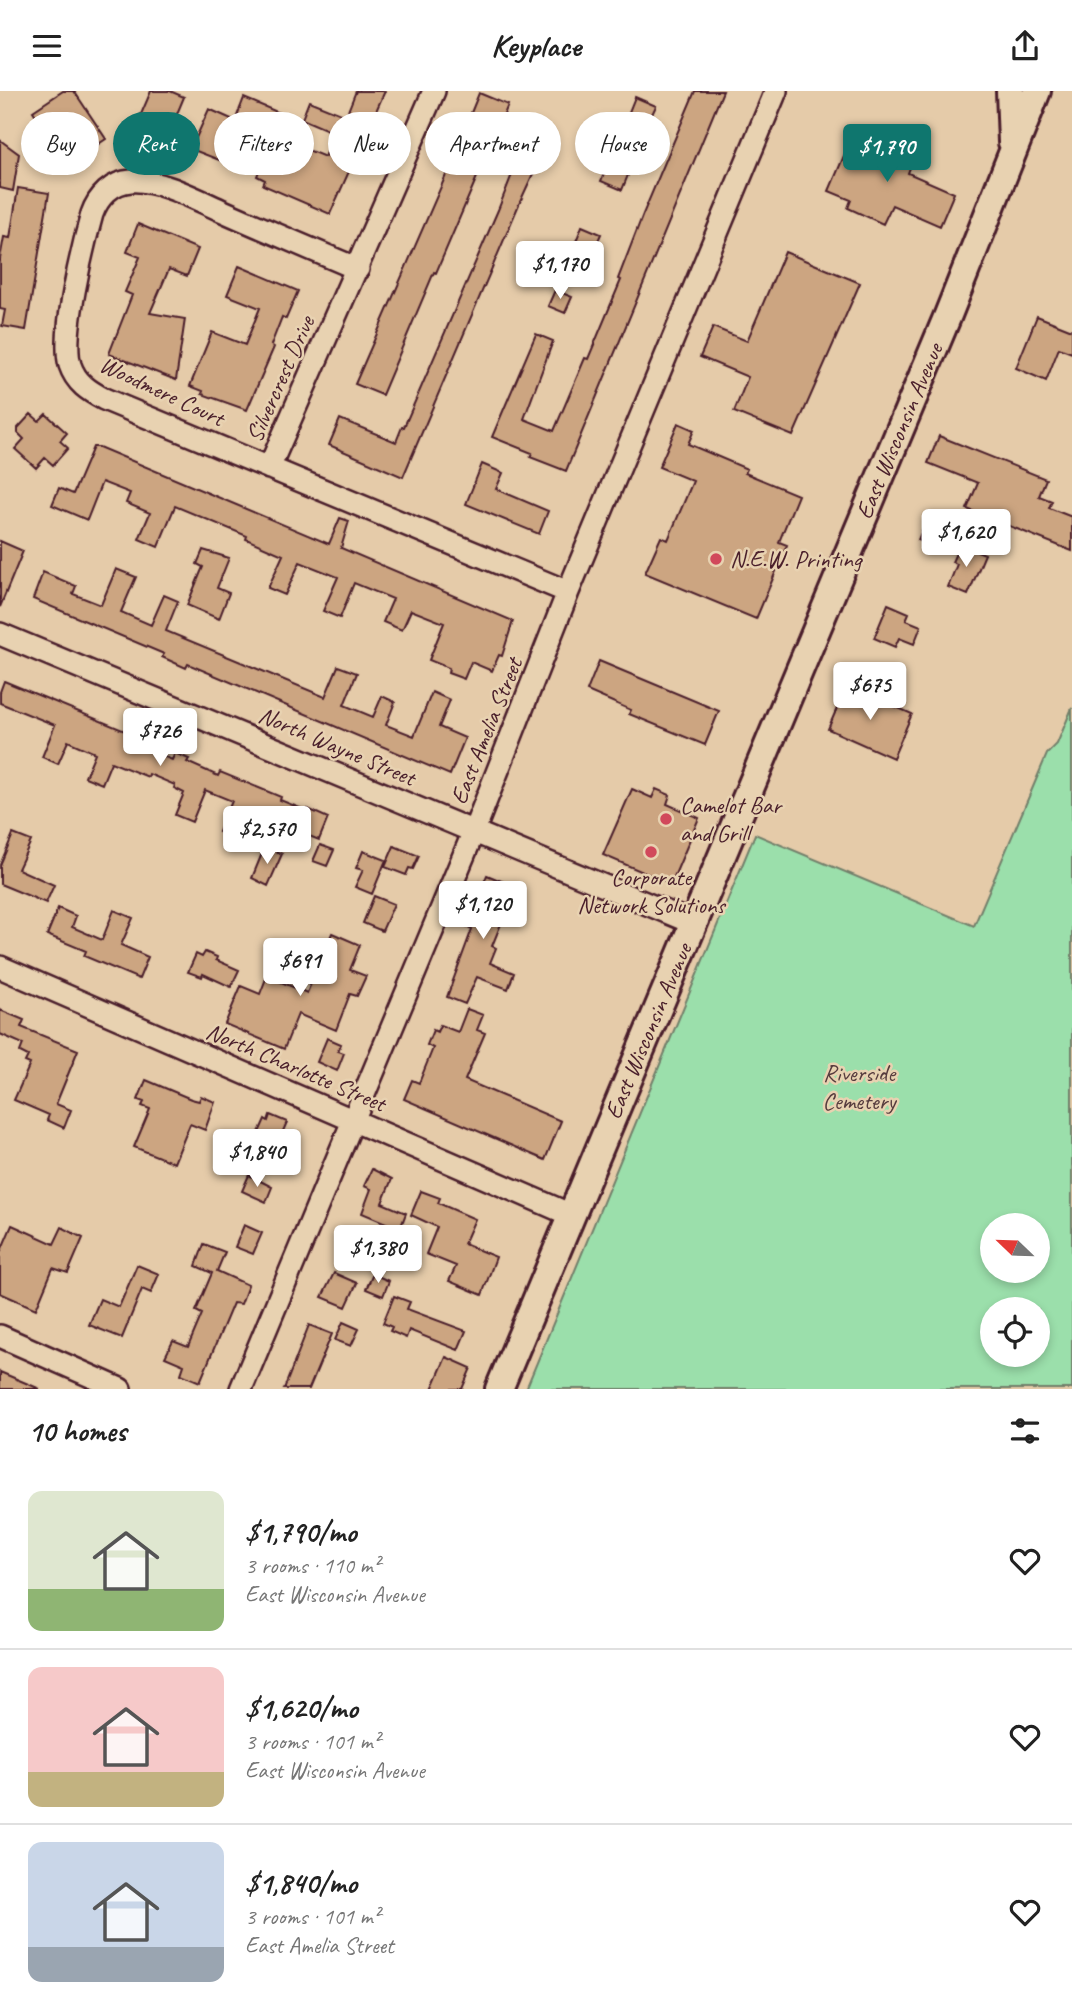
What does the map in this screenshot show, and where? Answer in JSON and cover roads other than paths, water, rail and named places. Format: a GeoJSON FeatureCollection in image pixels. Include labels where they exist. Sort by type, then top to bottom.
{"type":"FeatureCollection","features":[{"type":"Feature","properties":{"kind":"main road"},"geometry":{"type":"LineString","coordinates":[[1010,91],[1012,156]]}},
{"type":"Feature","properties":{"kind":"main road","name":"East Wisconsin Avenue"},"geometry":{"type":"LineString","coordinates":[[499,1389],[1037,91]]}},
{"type":"Feature","properties":{"kind":"street","name":"Silvercrest Drive"},"geometry":{"type":"LineString","coordinates":[[434,91],[270,468],[568,591]]}},
{"type":"Feature","properties":{"kind":"street","name":"East Amelia Street"},"geometry":{"type":"LineString","coordinates":[[241,1389],[474,831],[568,591],[775,91]]}},
{"type":"Feature","properties":{"kind":"street","name":"Woodmere Court"},"geometry":{"type":"LineString","coordinates":[[270,468],[104,398],[87,390],[76,379],[70,364],[71,320],[86,236],[96,203],[107,191],[122,182],[146,182],[172,189],[358,269]]}},
{"type":"Feature","properties":{"kind":"street","name":"North Wayne Street"},"geometry":{"type":"LineString","coordinates":[[0,633],[693,923]]}},
{"type":"Feature","properties":{"kind":"street","name":"North Charlotte Street"},"geometry":{"type":"LineString","coordinates":[[0,967],[571,1215]]}},
{"type":"Feature","properties":{"kind":"street"},"geometry":{"type":"LineString","coordinates":[[0,1336],[120,1389]]}},
{"type":"Feature","properties":{"kind":"place","name":"N.E.W. Printing"},"geometry":{"type":"Point","coordinates":[716,559]}},
{"type":"Feature","properties":{"kind":"place","name":"Camelot Bar and Grill"},"geometry":{"type":"Point","coordinates":[666,819]}},
{"type":"Feature","properties":{"kind":"place","name":"Corporate Network Solutions"},"geometry":{"type":"Point","coordinates":[651,852]}},
{"type":"Feature","properties":{"kind":"park label","name":"Riverside Cemetery"},"geometry":{"type":"Point","coordinates":[859,1087]}}]}
